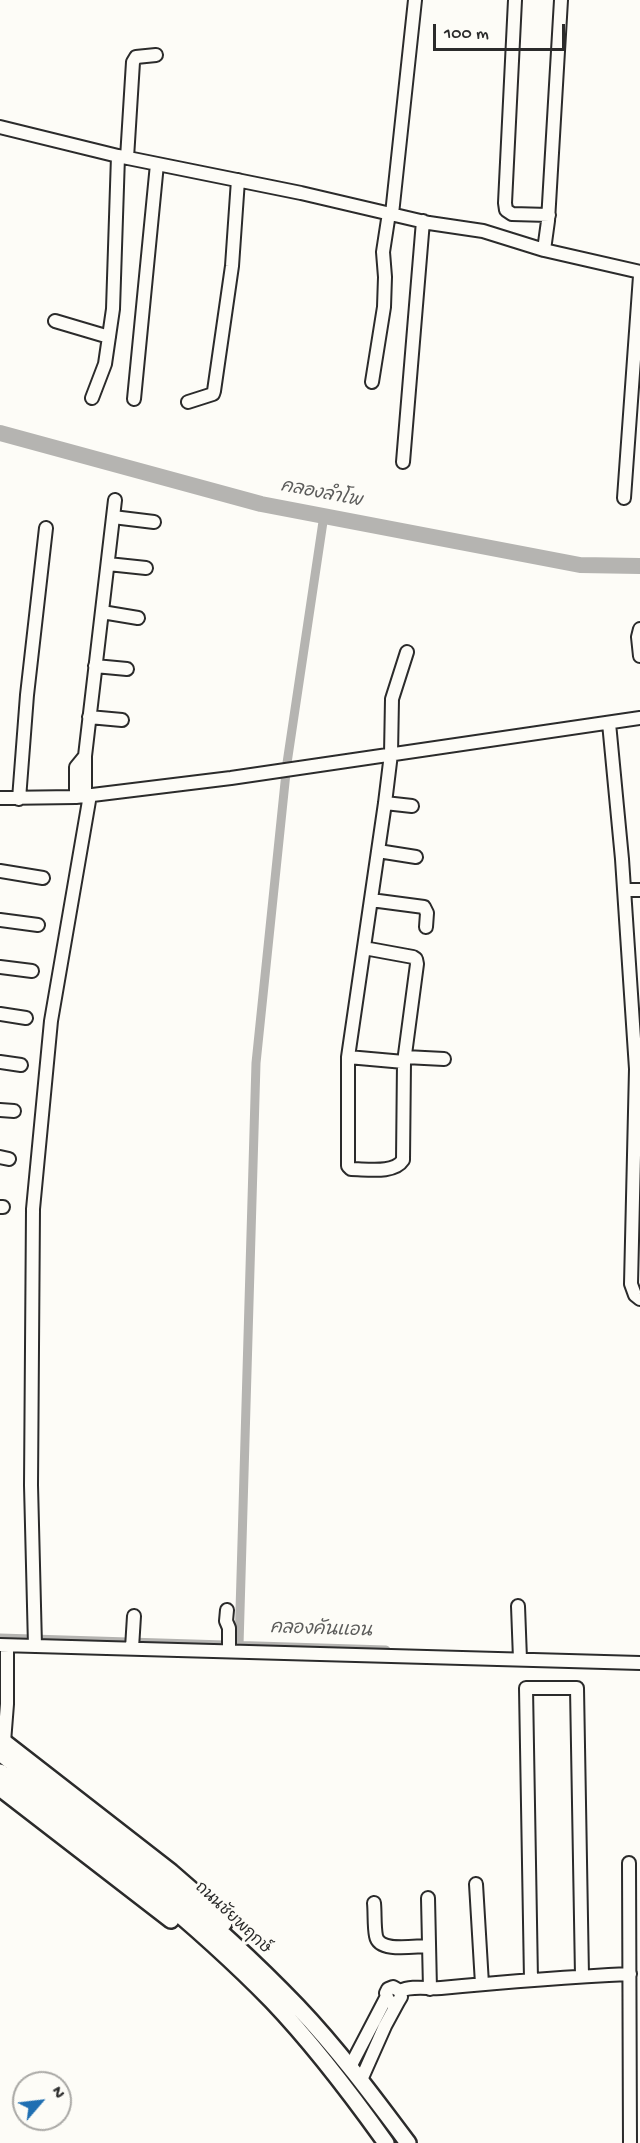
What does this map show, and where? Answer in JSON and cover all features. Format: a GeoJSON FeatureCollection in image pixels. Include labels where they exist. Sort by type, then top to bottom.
{"type":"FeatureCollection","features":[{"type":"Feature","properties":{"kind":"main road","name":"ถนนชัยพฤกษ์"},"geometry":{"type":"LineString","coordinates":[[1,1744],[41,1794],[174,1910],[298,2007],[361,2080],[408,2143]]}},
{"type":"Feature","properties":{"kind":"main road"},"geometry":{"type":"LineString","coordinates":[[1,1744],[194,1892],[233,1933],[261,1980]]}},
{"type":"Feature","properties":{"kind":"main road","name":"ถนนชัยพฤกษ์"},"geometry":{"type":"LineString","coordinates":[[0,1772],[41,1794]]}},
{"type":"Feature","properties":{"kind":"main road"},"geometry":{"type":"LineString","coordinates":[[0,1788],[261,1980]]}},
{"type":"Feature","properties":{"kind":"main road","name":"ถนนชัยพฤกษ์"},"geometry":{"type":"LineString","coordinates":[[261,1980],[386,2143]]}},
{"type":"Feature","properties":{"kind":"street"},"geometry":{"type":"LineString","coordinates":[[372,382],[384,307],[383,252],[390,214],[415,0]]}},
{"type":"Feature","properties":{"kind":"street"},"geometry":{"type":"LineString","coordinates":[[515,0],[506,210],[512,213],[549,215]]}},
{"type":"Feature","properties":{"kind":"street"},"geometry":{"type":"LineString","coordinates":[[544,250],[549,215],[561,0]]}},
{"type":"Feature","properties":{"kind":"street"},"geometry":{"type":"LineString","coordinates":[[92,398],[105,364],[113,309],[122,157],[133,62],[136,57],[156,55]]}},
{"type":"Feature","properties":{"kind":"street"},"geometry":{"type":"LineString","coordinates":[[0,127],[122,157],[423,221],[483,231],[544,250],[640,274],[624,498]]}},
{"type":"Feature","properties":{"kind":"street"},"geometry":{"type":"LineString","coordinates":[[134,399],[157,164]]}},
{"type":"Feature","properties":{"kind":"street"},"geometry":{"type":"LineString","coordinates":[[188,402],[213,394],[214,391],[232,266],[238,180]]}},
{"type":"Feature","properties":{"kind":"street"},"geometry":{"type":"LineString","coordinates":[[403,462],[423,221]]}},
{"type":"Feature","properties":{"kind":"street"},"geometry":{"type":"LineString","coordinates":[[55,321],[109,337]]}},
{"type":"Feature","properties":{"kind":"street"},"geometry":{"type":"LineString","coordinates":[[35,1645],[31,1485],[33,1209],[51,1021],[83,796],[76,767],[85,756],[115,500]]}},
{"type":"Feature","properties":{"kind":"street"},"geometry":{"type":"LineString","coordinates":[[113,517],[154,522]]}},
{"type":"Feature","properties":{"kind":"street"},"geometry":{"type":"LineString","coordinates":[[19,798],[27,695],[46,528]]}},
{"type":"Feature","properties":{"kind":"street"},"geometry":{"type":"LineString","coordinates":[[108,564],[146,568]]}},
{"type":"Feature","properties":{"kind":"street"},"geometry":{"type":"LineString","coordinates":[[102,612],[138,618]]}},
{"type":"Feature","properties":{"kind":"street"},"geometry":{"type":"LineString","coordinates":[[640,629],[638,637],[640,656]]}},
{"type":"Feature","properties":{"kind":"street"},"geometry":{"type":"LineString","coordinates":[[364,948],[416,959],[417,964],[405,1060],[403,1160],[399,1166],[393,1168],[351,1169],[347,1160],[348,1057],[385,803],[391,754],[392,699],[407,652]]}},
{"type":"Feature","properties":{"kind":"street"},"geometry":{"type":"LineString","coordinates":[[95,666],[127,669]]}},
{"type":"Feature","properties":{"kind":"street"},"geometry":{"type":"LineString","coordinates":[[89,717],[122,720]]}},
{"type":"Feature","properties":{"kind":"street"},"geometry":{"type":"LineString","coordinates":[[0,798],[83,796],[231,778],[640,718]]}},
{"type":"Feature","properties":{"kind":"street"},"geometry":{"type":"LineString","coordinates":[[609,723],[638,1069],[631,1284],[635,1295],[640,1299]]}},
{"type":"Feature","properties":{"kind":"street"},"geometry":{"type":"LineString","coordinates":[[385,803],[412,806]]}},
{"type":"Feature","properties":{"kind":"street"},"geometry":{"type":"LineString","coordinates":[[378,851],[416,857]]}},
{"type":"Feature","properties":{"kind":"street"},"geometry":{"type":"LineString","coordinates":[[0,872],[43,878]]}},
{"type":"Feature","properties":{"kind":"street"},"geometry":{"type":"LineString","coordinates":[[624,890],[640,890]]}},
{"type":"Feature","properties":{"kind":"street"},"geometry":{"type":"LineString","coordinates":[[371,900],[424,907],[426,927]]}},
{"type":"Feature","properties":{"kind":"street"},"geometry":{"type":"LineString","coordinates":[[0,920],[38,925]]}},
{"type":"Feature","properties":{"kind":"street"},"geometry":{"type":"LineString","coordinates":[[626,930],[640,931]]}},
{"type":"Feature","properties":{"kind":"street"},"geometry":{"type":"LineString","coordinates":[[0,967],[32,971]]}},
{"type":"Feature","properties":{"kind":"street"},"geometry":{"type":"LineString","coordinates":[[0,1014],[26,1018]]}},
{"type":"Feature","properties":{"kind":"street"},"geometry":{"type":"LineString","coordinates":[[348,1057],[405,1060],[444,1059]]}},
{"type":"Feature","properties":{"kind":"street"},"geometry":{"type":"LineString","coordinates":[[0,1062],[21,1065]]}},
{"type":"Feature","properties":{"kind":"street"},"geometry":{"type":"LineString","coordinates":[[0,1110],[14,1111]]}},
{"type":"Feature","properties":{"kind":"street"},"geometry":{"type":"LineString","coordinates":[[518,1606],[520,1658]]}},
{"type":"Feature","properties":{"kind":"street"},"geometry":{"type":"LineString","coordinates":[[227,1610],[229,1648]]}},
{"type":"Feature","properties":{"kind":"street"},"geometry":{"type":"LineString","coordinates":[[133,1646],[134,1620]]}},
{"type":"Feature","properties":{"kind":"street"},"geometry":{"type":"LineString","coordinates":[[1,1744],[7,1704],[4,1646],[229,1648],[640,1663]]}},
{"type":"Feature","properties":{"kind":"street"},"geometry":{"type":"LineString","coordinates":[[531,1980],[526,1688],[578,1688],[582,1976]]}},
{"type":"Feature","properties":{"kind":"street"},"geometry":{"type":"LineString","coordinates":[[629,1863],[635,1911],[630,1974],[630,2143]]}},
{"type":"Feature","properties":{"kind":"street"},"geometry":{"type":"LineString","coordinates":[[476,1884],[482,1984]]}},
{"type":"Feature","properties":{"kind":"street"},"geometry":{"type":"LineString","coordinates":[[428,1898],[430,1989]]}},
{"type":"Feature","properties":{"kind":"street"},"geometry":{"type":"LineString","coordinates":[[374,1903],[376,1938],[380,1944],[388,1947],[428,1946]]}},
{"type":"Feature","properties":{"kind":"street"},"geometry":{"type":"LineString","coordinates":[[350,2067],[372,2022],[405,1988],[430,1989],[630,1974]]}},
{"type":"Feature","properties":{"kind":"street"},"geometry":{"type":"LineString","coordinates":[[361,2080],[395,1997]]}},
{"type":"Feature","properties":{"kind":"waterway","name":"คลองลำโพ"},"geometry":{"type":"LineString","coordinates":[[0,433],[261,504],[580,565],[640,566]]}},
{"type":"Feature","properties":{"kind":"waterway"},"geometry":{"type":"LineString","coordinates":[[239,1645],[256,1063],[287,763],[324,515]]}},
{"type":"Feature","properties":{"kind":"waterway","name":"คลองคันแอน"},"geometry":{"type":"LineString","coordinates":[[0,1638],[386,1650]]}}]}
